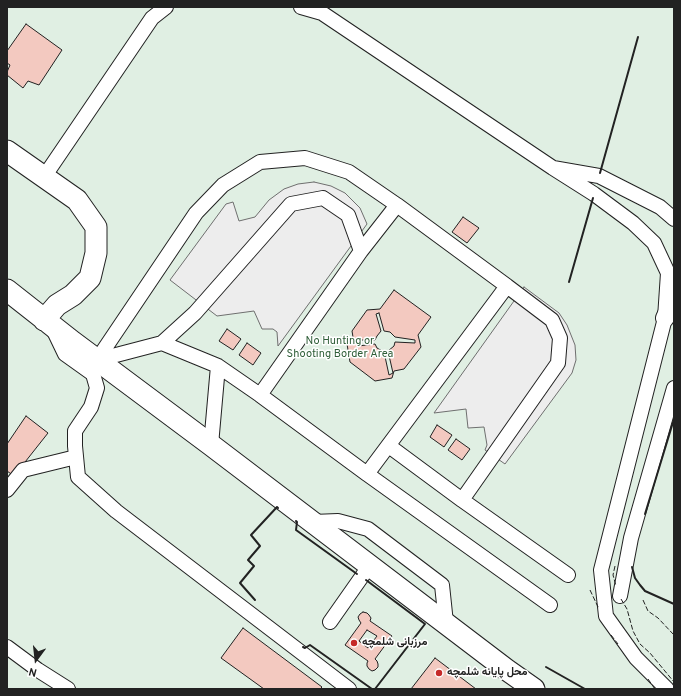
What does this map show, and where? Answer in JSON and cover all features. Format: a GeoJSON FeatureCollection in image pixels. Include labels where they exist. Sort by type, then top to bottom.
{"type":"FeatureCollection","features":[{"type":"Feature","properties":{"kind":"highway"},"geometry":{"type":"LineString","coordinates":[[7,151],[77,200],[96,227],[96,253],[90,278],[73,295],[57,305],[48,322]]}},
{"type":"Feature","properties":{"kind":"highway"},"geometry":{"type":"LineString","coordinates":[[7,290],[96,360],[534,689]]}},
{"type":"Feature","properties":{"kind":"main road"},"geometry":{"type":"LineString","coordinates":[[665,318],[674,299]]}},
{"type":"Feature","properties":{"kind":"lane"},"geometry":{"type":"LineString","coordinates":[[44,176],[152,18],[166,7]]}},
{"type":"Feature","properties":{"kind":"lane"},"geometry":{"type":"LineString","coordinates":[[301,7],[322,13],[552,168],[594,194],[633,223],[654,244],[668,273],[665,318],[601,570],[606,616],[636,658],[667,689]]}},
{"type":"Feature","properties":{"kind":"lane"},"geometry":{"type":"LineString","coordinates":[[96,360],[196,213],[223,185],[260,162],[305,158],[349,172],[397,205],[552,320],[560,338],[558,363],[462,500]]}},
{"type":"Feature","properties":{"kind":"lane"},"geometry":{"type":"LineString","coordinates":[[552,168],[599,176],[660,208],[674,219]]}},
{"type":"Feature","properties":{"kind":"lane"},"geometry":{"type":"LineString","coordinates":[[96,360],[162,343],[195,313],[291,204],[323,198],[348,215],[361,251]]}},
{"type":"Feature","properties":{"kind":"lane"},"geometry":{"type":"LineString","coordinates":[[260,395],[361,251],[397,205]]}},
{"type":"Feature","properties":{"kind":"lane"},"geometry":{"type":"LineString","coordinates":[[367,474],[508,286]]}},
{"type":"Feature","properties":{"kind":"lane"},"geometry":{"type":"LineString","coordinates":[[48,322],[65,354],[93,374],[97,388],[91,407],[75,431],[78,477],[116,511],[349,689]]}},
{"type":"Feature","properties":{"kind":"lane"},"geometry":{"type":"LineString","coordinates":[[162,343],[218,366],[550,605]]}},
{"type":"Feature","properties":{"kind":"lane"},"geometry":{"type":"LineString","coordinates":[[211,445],[218,366]]}},
{"type":"Feature","properties":{"kind":"lane"},"geometry":{"type":"LineString","coordinates":[[620,596],[631,538],[674,388]]}},
{"type":"Feature","properties":{"kind":"lane"},"geometry":{"type":"LineString","coordinates":[[389,446],[568,575]]}},
{"type":"Feature","properties":{"kind":"lane"},"geometry":{"type":"LineString","coordinates":[[7,490],[23,470],[76,457]]}},
{"type":"Feature","properties":{"kind":"lane"},"geometry":{"type":"LineString","coordinates":[[313,522],[338,521],[368,529],[436,580],[442,585],[446,623]]}},
{"type":"Feature","properties":{"kind":"lane"},"geometry":{"type":"LineString","coordinates":[[330,622],[370,565]]}},
{"type":"Feature","properties":{"kind":"lane"},"geometry":{"type":"LineString","coordinates":[[7,647],[38,670],[68,689]]}},
{"type":"Feature","properties":{"kind":"green space","name":"No Hunting or Shooting Border Area"},"geometry":{"type":"Polygon","coordinates":[[[7,7],[674,7],[674,689],[7,689],[7,7]]]}},
{"type":"Feature","properties":{"kind":"shaded area"},"geometry":{"type":"Polygon","coordinates":[[[314,182],[331,186],[345,193],[360,208],[367,224],[278,346],[277,332],[273,329],[262,329],[254,311],[217,316],[170,280],[226,204],[233,202],[239,221],[255,217],[269,200],[284,189],[298,184],[314,182]]]}},
{"type":"Feature","properties":{"kind":"shaded area"},"geometry":{"type":"Polygon","coordinates":[[[524,287],[559,313],[567,325],[575,345],[576,360],[572,373],[505,464],[485,450],[487,445],[484,427],[468,428],[466,409],[434,413],[524,287]]]}},
{"type":"Feature","properties":{"kind":"building"},"geometry":{"type":"Polygon","coordinates":[[[26,24],[62,50],[39,85],[28,81],[23,88],[7,75],[10,65],[7,63],[7,51],[26,24]]]}},
{"type":"Feature","properties":{"kind":"building"},"geometry":{"type":"Polygon","coordinates":[[[463,217],[479,228],[467,243],[452,232],[463,217]]]}},
{"type":"Feature","properties":{"kind":"building"},"geometry":{"type":"Polygon","coordinates":[[[394,290],[431,317],[418,335],[421,347],[404,369],[394,371],[392,378],[375,381],[350,362],[347,344],[354,343],[352,331],[367,310],[380,309],[394,290]]]}},
{"type":"Feature","properties":{"kind":"building"},"geometry":{"type":"Polygon","coordinates":[[[379,313],[384,331],[390,332],[395,337],[415,340],[415,343],[395,342],[394,346],[388,351],[393,373],[389,375],[384,352],[377,348],[375,344],[358,346],[358,340],[375,340],[381,331],[376,314],[379,313]]]}},
{"type":"Feature","properties":{"kind":"building"},"geometry":{"type":"Polygon","coordinates":[[[227,329],[241,339],[233,350],[219,341],[227,329]]]}},
{"type":"Feature","properties":{"kind":"building"},"geometry":{"type":"Polygon","coordinates":[[[247,343],[261,353],[253,365],[239,355],[247,343]]]}},
{"type":"Feature","properties":{"kind":"building"},"geometry":{"type":"Polygon","coordinates":[[[26,416],[48,433],[14,476],[7,471],[7,444],[26,416]]]}},
{"type":"Feature","properties":{"kind":"building"},"geometry":{"type":"Polygon","coordinates":[[[437,425],[452,435],[444,447],[430,437],[437,425]]]}},
{"type":"Feature","properties":{"kind":"building"},"geometry":{"type":"Polygon","coordinates":[[[456,439],[470,449],[462,460],[448,450],[456,439]]]}},
{"type":"Feature","properties":{"kind":"building","name":"مرزبانی شلمچه"},"geometry":{"type":"Polygon","coordinates":[[[363,612],[367,613],[371,618],[370,621],[392,636],[375,659],[378,667],[372,671],[367,666],[368,661],[345,645],[361,623],[358,617],[363,612]],[[367,630],[359,641],[368,648],[377,636],[367,630]]]}},
{"type":"Feature","properties":{"kind":"building"},"geometry":{"type":"Polygon","coordinates":[[[243,628],[322,687],[320,689],[264,689],[221,658],[243,628]]]}},
{"type":"Feature","properties":{"kind":"building","name":"محل پایانه شلمچه"},"geometry":{"type":"Polygon","coordinates":[[[435,658],[476,689],[411,689],[435,658]]]}},
{"type":"Feature","properties":{"kind":"fence"},"geometry":{"type":"LineString","coordinates":[[615,566],[613,575],[616,586]]}},
{"type":"Feature","properties":{"kind":"fence"},"geometry":{"type":"LineString","coordinates":[[590,590],[599,609]]}},
{"type":"Feature","properties":{"kind":"fence"},"geometry":{"type":"LineString","coordinates":[[621,599],[627,609],[633,631],[640,644],[650,653],[674,682]]}},
{"type":"Feature","properties":{"kind":"fence"},"geometry":{"type":"LineString","coordinates":[[643,600],[648,611],[658,618],[674,635]]}},
{"type":"Feature","properties":{"kind":"fence"},"geometry":{"type":"LineString","coordinates":[[611,635],[618,644]]}},
{"type":"Feature","properties":{"kind":"fence"},"geometry":{"type":"LineString","coordinates":[[648,679],[655,689]]}},
{"type":"Feature","properties":{"kind":"wall"},"geometry":{"type":"LineString","coordinates":[[600,173],[638,37]]}},
{"type":"Feature","properties":{"kind":"wall"},"geometry":{"type":"LineString","coordinates":[[569,282],[593,198]]}},
{"type":"Feature","properties":{"kind":"wall"},"geometry":{"type":"LineString","coordinates":[[645,514],[674,419]]}},
{"type":"Feature","properties":{"kind":"wall"},"geometry":{"type":"LineString","coordinates":[[255,600],[240,583],[254,566],[248,560],[260,546],[251,535],[277,507],[278,508]]}},
{"type":"Feature","properties":{"kind":"wall"},"geometry":{"type":"LineString","coordinates":[[296,521],[296,530],[357,574]]}},
{"type":"Feature","properties":{"kind":"wall"},"geometry":{"type":"LineString","coordinates":[[632,567],[635,578],[645,591],[674,604]]}},
{"type":"Feature","properties":{"kind":"wall"},"geometry":{"type":"LineString","coordinates":[[366,580],[425,624],[375,689]]}},
{"type":"Feature","properties":{"kind":"wall"},"geometry":{"type":"LineString","coordinates":[[303,647],[305,648],[310,645],[372,689]]}},
{"type":"Feature","properties":{"kind":"wall"},"geometry":{"type":"LineString","coordinates":[[546,667],[585,689]]}},
{"type":"Feature","properties":{"kind":"place","name":"مرزبانی شلمچه"},"geometry":{"type":"Point","coordinates":[354,643]}},
{"type":"Feature","properties":{"kind":"place","name":"محل پایانه شلمچه"},"geometry":{"type":"Point","coordinates":[439,673]}}]}
